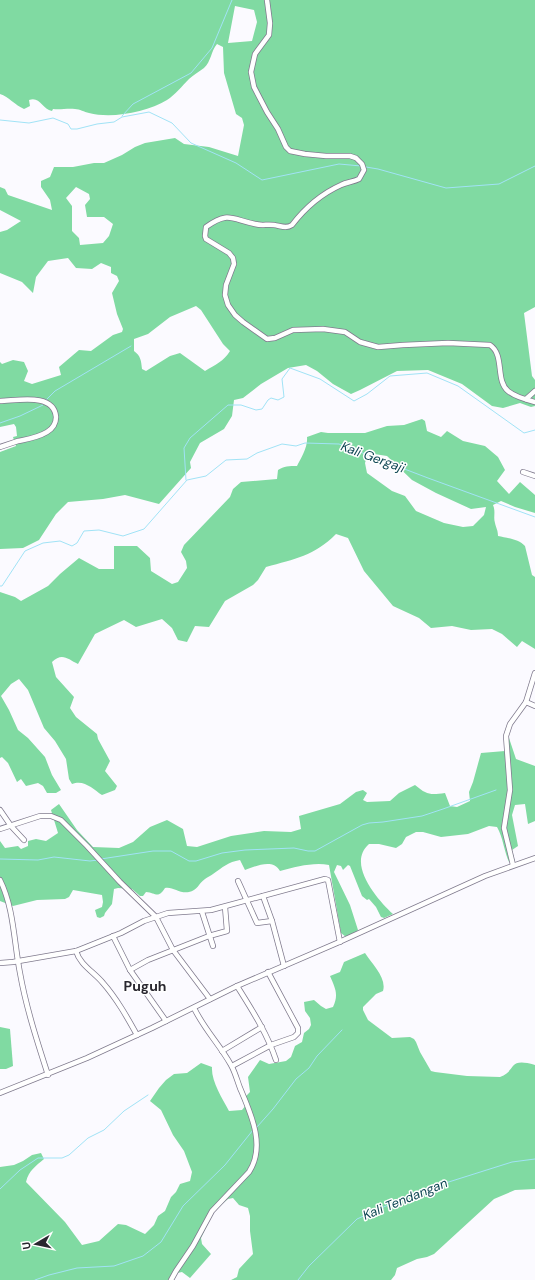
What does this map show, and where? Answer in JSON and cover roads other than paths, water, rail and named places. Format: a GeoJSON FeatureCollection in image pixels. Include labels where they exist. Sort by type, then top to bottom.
{"type":"FeatureCollection","features":[{"type":"Feature","properties":{"kind":"street"},"geometry":{"type":"LineString","coordinates":[[267,0],[270,23],[269,36],[255,54],[252,72],[254,87],[278,129],[286,147],[290,151],[305,154],[350,156],[356,158],[362,164],[364,170],[359,179],[334,188],[308,206],[289,227],[272,225],[263,226],[225,217],[218,219],[206,227],[206,239],[229,253],[233,258],[234,264],[225,294],[228,305],[235,315],[267,339],[275,338],[293,330],[323,328],[345,332],[360,342],[378,347],[448,343],[490,345],[494,348],[497,354],[504,384],[507,390],[535,402]]}},
{"type":"Feature","properties":{"kind":"street"},"geometry":{"type":"LineString","coordinates":[[526,399],[535,391]]}},
{"type":"Feature","properties":{"kind":"street"},"geometry":{"type":"LineString","coordinates":[[0,401],[36,399],[46,403],[54,410],[56,418],[50,430],[33,438],[0,447]]}},
{"type":"Feature","properties":{"kind":"street"},"geometry":{"type":"LineString","coordinates":[[523,472],[535,476]]}},
{"type":"Feature","properties":{"kind":"street"},"geometry":{"type":"LineString","coordinates":[[513,865],[504,828],[510,790],[506,736],[510,724],[526,702],[535,673]]}},
{"type":"Feature","properties":{"kind":"street"},"geometry":{"type":"LineString","coordinates":[[526,702],[535,706]]}},
{"type":"Feature","properties":{"kind":"street"},"geometry":{"type":"LineString","coordinates":[[0,810],[11,826],[24,840]]}},
{"type":"Feature","properties":{"kind":"street"},"geometry":{"type":"LineString","coordinates":[[0,829],[44,816],[55,816],[61,820],[120,882],[156,917],[173,950],[210,999]]}},
{"type":"Feature","properties":{"kind":"street"},"geometry":{"type":"LineString","coordinates":[[0,1093],[48,1074],[137,1035],[237,986],[340,942],[459,888],[513,865],[535,858]]}},
{"type":"Feature","properties":{"kind":"street"},"geometry":{"type":"LineString","coordinates":[[0,963],[76,951],[156,917],[172,912],[202,912],[325,879],[328,880],[340,942]]}},
{"type":"Feature","properties":{"kind":"street"},"geometry":{"type":"LineString","coordinates":[[0,880],[9,904],[18,961],[26,998],[48,1074]]}},
{"type":"Feature","properties":{"kind":"street"},"geometry":{"type":"LineString","coordinates":[[238,881],[257,923],[272,921]]}},
{"type":"Feature","properties":{"kind":"street"},"geometry":{"type":"LineString","coordinates":[[263,896],[272,921],[284,966]]}},
{"type":"Feature","properties":{"kind":"street"},"geometry":{"type":"LineString","coordinates":[[130,970],[148,960],[209,936],[227,931],[225,907]]}},
{"type":"Feature","properties":{"kind":"street"},"geometry":{"type":"LineString","coordinates":[[202,912],[213,946]]}},
{"type":"Feature","properties":{"kind":"street"},"geometry":{"type":"LineString","coordinates":[[113,936],[130,970],[166,1021]]}},
{"type":"Feature","properties":{"kind":"street"},"geometry":{"type":"LineString","coordinates":[[76,951],[80,962],[103,982],[117,1001],[137,1035]]}},
{"type":"Feature","properties":{"kind":"street"},"geometry":{"type":"LineString","coordinates":[[232,1066],[271,1045],[294,1037],[298,1034],[289,1011],[268,972]]}},
{"type":"Feature","properties":{"kind":"street"},"geometry":{"type":"LineString","coordinates":[[237,986],[262,1026],[276,1060]]}},
{"type":"Feature","properties":{"kind":"street"},"geometry":{"type":"LineString","coordinates":[[171,1280],[197,1240],[212,1211],[244,1178],[253,1165],[256,1157],[256,1132],[250,1111],[232,1066],[203,1025],[194,1008]]}},
{"type":"Feature","properties":{"kind":"street"},"geometry":{"type":"LineString","coordinates":[[222,1051],[262,1026]]}},
{"type":"Feature","properties":{"kind":"waterway"},"geometry":{"type":"LineString","coordinates":[[122,116],[133,104],[191,73],[212,48],[232,0]]}},
{"type":"Feature","properties":{"kind":"waterway"},"geometry":{"type":"LineString","coordinates":[[0,120],[29,123],[53,118],[68,124],[71,129],[77,129],[114,122],[122,117],[149,112],[172,123],[191,143],[236,163],[262,180],[339,164],[361,166]]}},
{"type":"Feature","properties":{"kind":"waterway"},"geometry":{"type":"LineString","coordinates":[[366,167],[446,188],[499,184],[535,166]]}},
{"type":"Feature","properties":{"kind":"waterway"},"geometry":{"type":"LineString","coordinates":[[46,400],[55,391],[131,346]]}},
{"type":"Feature","properties":{"kind":"waterway"},"geometry":{"type":"LineString","coordinates":[[186,480],[184,448],[190,438],[228,405],[241,405],[256,410],[262,409],[271,398],[278,400],[284,397],[282,379],[290,368],[320,379],[354,401],[367,394],[390,376],[427,373],[458,386],[524,433],[535,430]]}},
{"type":"Feature","properties":{"kind":"waterway"},"geometry":{"type":"LineString","coordinates":[[0,423],[20,416],[43,405],[44,403]]}},
{"type":"Feature","properties":{"kind":"waterway","name":"Kali Gergaji"},"geometry":{"type":"LineString","coordinates":[[0,586],[2,586],[25,551],[43,543],[60,541],[72,546],[77,543],[84,531],[99,530],[123,536],[144,529],[187,480],[206,476],[226,460],[247,459],[257,453],[282,444],[296,446],[305,443],[339,444],[535,517]]}},
{"type":"Feature","properties":{"kind":"waterway"},"geometry":{"type":"LineString","coordinates":[[101,859],[153,851],[171,851],[189,861],[196,861],[222,853],[245,850],[294,848],[315,851],[362,825],[422,816],[496,790]]}},
{"type":"Feature","properties":{"kind":"waterway"},"geometry":{"type":"LineString","coordinates":[[0,859],[38,860],[54,857],[90,861],[98,860]]}},
{"type":"Feature","properties":{"kind":"waterway"},"geometry":{"type":"LineString","coordinates":[[257,1127],[296,1079],[309,1068],[317,1056],[342,1030]]}},
{"type":"Feature","properties":{"kind":"waterway"},"geometry":{"type":"LineString","coordinates":[[0,1189],[20,1170],[38,1158],[62,1158],[69,1155],[88,1138],[104,1130],[124,1111],[148,1095]]}},
{"type":"Feature","properties":{"kind":"waterway"},"geometry":{"type":"LineString","coordinates":[[35,1280],[77,1268],[114,1266],[143,1256],[161,1242],[183,1206],[225,1165],[253,1130]]}},
{"type":"Feature","properties":{"kind":"waterway","name":"Kali Tendangan"},"geometry":{"type":"LineString","coordinates":[[298,1280],[309,1266],[357,1219],[417,1192],[512,1162],[535,1159]]}},
{"type":"Feature","properties":{"kind":"district","name":"Puguh"},"geometry":{"type":"Point","coordinates":[145,986]}}]}
